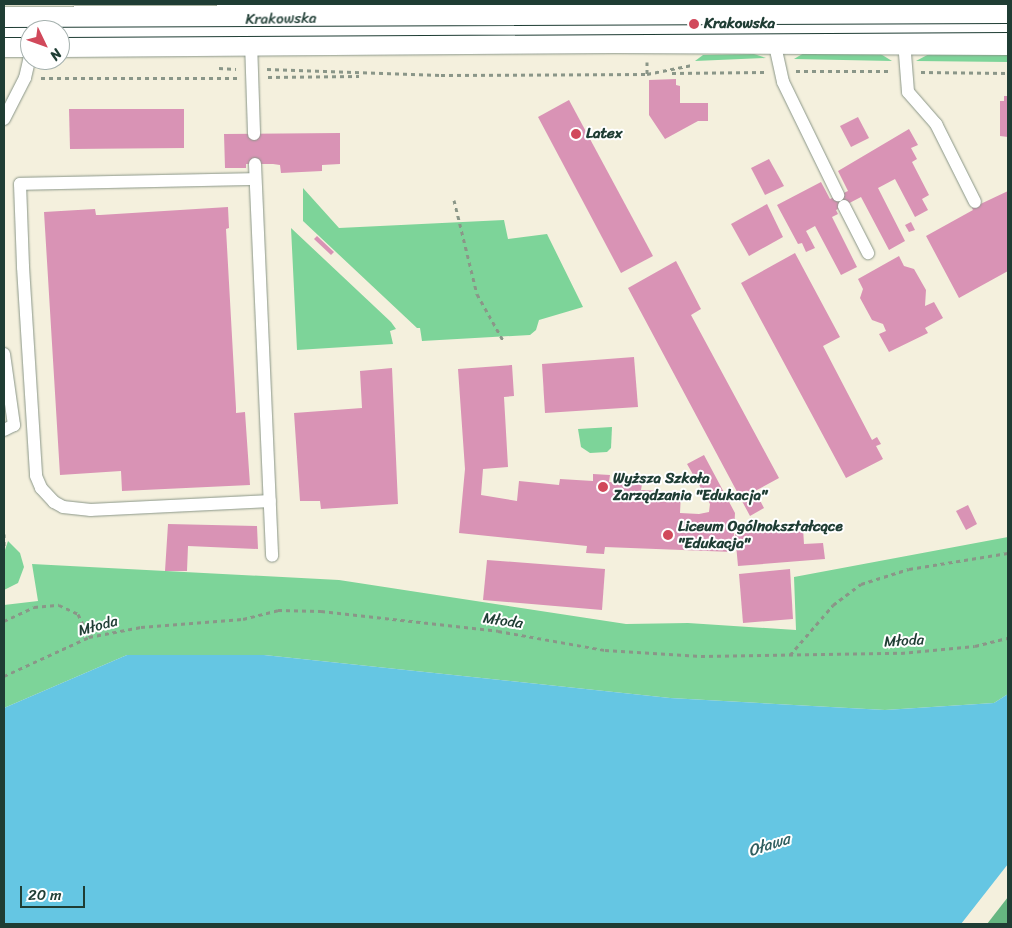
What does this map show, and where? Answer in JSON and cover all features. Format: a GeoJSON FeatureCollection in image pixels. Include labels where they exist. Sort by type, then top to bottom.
{"type":"FeatureCollection","features":[{"type":"Feature","properties":{"kind":"main road","name":"Krakowska"},"geometry":{"type":"LineString","coordinates":[[70,24],[479,11],[827,10],[1008,18]]}},
{"type":"Feature","properties":{"kind":"main road","name":"Krakowska"},"geometry":{"type":"LineString","coordinates":[[70,25],[251,42],[904,41],[1008,18]]}},
{"type":"Feature","properties":{"kind":"main road","name":"Krakowska"},"geometry":{"type":"LineString","coordinates":[[4,20],[20,21]]}},
{"type":"Feature","properties":{"kind":"main road"},"geometry":{"type":"LineString","coordinates":[[4,43],[20,43]]}},
{"type":"Feature","properties":{"kind":"lane"},"geometry":{"type":"LineString","coordinates":[[774,41],[784,82],[868,253]]}},
{"type":"Feature","properties":{"kind":"lane"},"geometry":{"type":"LineString","coordinates":[[904,41],[908,92],[936,124],[975,202]]}},
{"type":"Feature","properties":{"kind":"lane"},"geometry":{"type":"LineString","coordinates":[[251,42],[254,134]]}},
{"type":"Feature","properties":{"kind":"lane"},"geometry":{"type":"LineString","coordinates":[[4,120],[25,78],[27,70]]}},
{"type":"Feature","properties":{"kind":"lane"},"geometry":{"type":"LineString","coordinates":[[255,164],[272,556]]}},
{"type":"Feature","properties":{"kind":"lane"},"geometry":{"type":"LineString","coordinates":[[255,179],[20,184],[36,476],[41,488],[54,502],[64,507],[91,510],[270,501]]}},
{"type":"Feature","properties":{"kind":"lane"},"geometry":{"type":"LineString","coordinates":[[4,354],[14,425],[4,430]]}},
{"type":"Feature","properties":{"kind":"path"},"geometry":{"type":"LineString","coordinates":[[266,69],[442,75],[634,74]]}},
{"type":"Feature","properties":{"kind":"path"},"geometry":{"type":"LineString","coordinates":[[672,73],[674,75],[773,72]]}},
{"type":"Feature","properties":{"kind":"path"},"geometry":{"type":"LineString","coordinates":[[787,72],[896,72]]}},
{"type":"Feature","properties":{"kind":"path"},"geometry":{"type":"LineString","coordinates":[[913,72],[1008,73]]}},
{"type":"Feature","properties":{"kind":"path"},"geometry":{"type":"LineString","coordinates":[[265,77],[359,76]]}},
{"type":"Feature","properties":{"kind":"path"},"geometry":{"type":"LineString","coordinates":[[32,78],[238,78]]}},
{"type":"Feature","properties":{"kind":"path"},"geometry":{"type":"LineString","coordinates":[[454,200],[477,294],[504,342]]}},
{"type":"Feature","properties":{"kind":"path"},"geometry":{"type":"LineString","coordinates":[[4,534],[4,549]]}},
{"type":"Feature","properties":{"kind":"path"},"geometry":{"type":"LineString","coordinates":[[789,655],[833,605],[861,584],[910,569],[1008,553]]}},
{"type":"Feature","properties":{"kind":"path"},"geometry":{"type":"LineString","coordinates":[[4,621],[34,607],[58,605],[78,614],[89,637]]}},
{"type":"Feature","properties":{"kind":"path","name":"Młoda"},"geometry":{"type":"LineString","coordinates":[[4,676],[89,637],[142,627],[243,619],[278,610],[320,610],[498,631],[605,650],[701,656],[940,650],[1008,638]]}},
{"type":"Feature","properties":{"kind":"green space"},"geometry":{"type":"Polygon","coordinates":[[[804,53],[879,53],[892,61],[794,59],[804,53]]]}},
{"type":"Feature","properties":{"kind":"green space"},"geometry":{"type":"Polygon","coordinates":[[[931,53],[1008,55],[1008,62],[916,61],[931,53]]]}},
{"type":"Feature","properties":{"kind":"green space"},"geometry":{"type":"Polygon","coordinates":[[[754,54],[766,58],[695,61],[703,55],[754,54]]]}},
{"type":"Feature","properties":{"kind":"green space"},"geometry":{"type":"Polygon","coordinates":[[[303,188],[339,228],[504,220],[508,239],[547,234],[583,307],[539,320],[536,330],[530,335],[422,341],[420,328],[417,328],[303,221],[303,188]]]}},
{"type":"Feature","properties":{"kind":"green space"},"geometry":{"type":"Polygon","coordinates":[[[291,228],[391,322],[396,329],[390,331],[393,344],[297,350],[291,228]]]}},
{"type":"Feature","properties":{"kind":"green space"},"geometry":{"type":"Polygon","coordinates":[[[612,427],[611,448],[607,452],[590,453],[581,447],[578,429],[612,427]]]}},
{"type":"Feature","properties":{"kind":"green space"},"geometry":{"type":"Polygon","coordinates":[[[1008,537],[1008,694],[994,703],[885,710],[670,698],[264,655],[127,655],[4,708],[4,605],[38,601],[32,564],[339,580],[626,624],[688,623],[796,630],[794,577],[1008,537]]]}},
{"type":"Feature","properties":{"kind":"green space"},"geometry":{"type":"Polygon","coordinates":[[[8,541],[20,553],[24,567],[18,583],[4,590],[4,553],[8,541]]]}},
{"type":"Feature","properties":{"kind":"green space"},"geometry":{"type":"Polygon","coordinates":[[[1008,897],[1008,924],[987,924],[1008,897]]]}},
{"type":"Feature","properties":{"kind":"water","name":"Oława"},"geometry":{"type":"Polygon","coordinates":[[[127,655],[264,655],[670,698],[885,710],[994,703],[1008,694],[1008,864],[961,924],[4,924],[4,708],[127,655]]]}},
{"type":"Feature","properties":{"kind":"building"},"geometry":{"type":"Polygon","coordinates":[[[676,79],[676,85],[680,86],[680,103],[708,103],[708,121],[698,121],[665,139],[649,115],[649,80],[676,79]]]}},
{"type":"Feature","properties":{"kind":"building"},"geometry":{"type":"Polygon","coordinates":[[[1004,96],[1008,96],[1008,137],[1000,136],[1000,101],[1004,101],[1004,96]]]}},
{"type":"Feature","properties":{"kind":"building"},"geometry":{"type":"Polygon","coordinates":[[[569,100],[653,256],[621,273],[538,117],[569,100]]]}},
{"type":"Feature","properties":{"kind":"building"},"geometry":{"type":"Polygon","coordinates":[[[69,109],[184,109],[184,148],[70,149],[69,109]]]}},
{"type":"Feature","properties":{"kind":"building"},"geometry":{"type":"Polygon","coordinates":[[[858,117],[869,138],[851,147],[840,126],[858,117]]]}},
{"type":"Feature","properties":{"kind":"building"},"geometry":{"type":"Polygon","coordinates":[[[909,129],[918,145],[911,148],[917,159],[912,162],[929,195],[922,199],[928,210],[915,217],[895,179],[878,188],[905,241],[889,250],[861,197],[836,210],[838,214],[832,217],[857,267],[841,275],[815,226],[806,231],[815,248],[806,252],[802,243],[798,244],[777,205],[821,182],[830,199],[848,191],[838,171],[909,129]]]}},
{"type":"Feature","properties":{"kind":"building"},"geometry":{"type":"Polygon","coordinates":[[[340,133],[340,164],[322,165],[322,171],[281,173],[280,165],[273,164],[246,164],[246,168],[225,168],[224,134],[340,133]]]}},
{"type":"Feature","properties":{"kind":"building"},"geometry":{"type":"Polygon","coordinates":[[[769,159],[784,186],[765,195],[751,168],[769,159]]]}},
{"type":"Feature","properties":{"kind":"building"},"geometry":{"type":"Polygon","coordinates":[[[1008,191],[1008,271],[959,298],[926,236],[973,210],[972,208],[1008,191]]]}},
{"type":"Feature","properties":{"kind":"building"},"geometry":{"type":"Polygon","coordinates":[[[767,204],[783,237],[749,256],[731,224],[767,204]]]}},
{"type":"Feature","properties":{"kind":"building"},"geometry":{"type":"Polygon","coordinates":[[[228,207],[229,228],[226,229],[236,413],[245,412],[250,485],[122,491],[121,471],[60,475],[44,212],[95,209],[96,215],[100,215],[228,207]]]}},
{"type":"Feature","properties":{"kind":"building"},"geometry":{"type":"Polygon","coordinates":[[[911,222],[915,230],[909,232],[905,225],[911,222]]]}},
{"type":"Feature","properties":{"kind":"building"},"geometry":{"type":"Polygon","coordinates":[[[317,236],[334,252],[331,255],[314,239],[317,236]]]}},
{"type":"Feature","properties":{"kind":"building"},"geometry":{"type":"Polygon","coordinates":[[[795,253],[840,337],[823,346],[872,440],[877,437],[881,444],[876,446],[883,459],[846,478],[741,283],[795,253]]]}},
{"type":"Feature","properties":{"kind":"building"},"geometry":{"type":"Polygon","coordinates":[[[899,256],[904,266],[914,269],[926,290],[925,306],[934,302],[943,318],[925,328],[928,333],[889,352],[879,334],[886,331],[883,324],[872,320],[860,298],[863,289],[858,279],[899,256]]]}},
{"type":"Feature","properties":{"kind":"building"},"geometry":{"type":"Polygon","coordinates":[[[676,261],[701,309],[691,315],[779,478],[755,491],[764,508],[750,516],[628,288],[676,261]]]}},
{"type":"Feature","properties":{"kind":"building"},"geometry":{"type":"Polygon","coordinates":[[[634,357],[638,407],[545,413],[542,364],[634,357]]]}},
{"type":"Feature","properties":{"kind":"building"},"geometry":{"type":"Polygon","coordinates":[[[512,365],[514,396],[504,397],[508,467],[483,469],[481,495],[517,501],[519,481],[559,485],[560,479],[593,481],[593,474],[610,475],[609,482],[642,484],[641,490],[681,492],[680,513],[699,514],[709,512],[710,504],[687,464],[704,455],[735,513],[733,552],[605,547],[604,554],[586,553],[587,546],[459,533],[465,469],[458,369],[512,365]]]}},
{"type":"Feature","properties":{"kind":"building"},"geometry":{"type":"Polygon","coordinates":[[[392,368],[398,504],[321,509],[320,501],[300,501],[294,413],[362,408],[360,371],[392,368]]]}},
{"type":"Feature","properties":{"kind":"building"},"geometry":{"type":"Polygon","coordinates":[[[968,505],[977,524],[966,530],[956,511],[968,505]]]}},
{"type":"Feature","properties":{"kind":"building"},"geometry":{"type":"Polygon","coordinates":[[[168,524],[257,526],[258,549],[188,546],[187,571],[165,571],[168,524]]]}},
{"type":"Feature","properties":{"kind":"building"},"geometry":{"type":"Polygon","coordinates":[[[803,528],[804,544],[823,543],[825,559],[738,566],[735,534],[803,528]]]}},
{"type":"Feature","properties":{"kind":"building"},"geometry":{"type":"Polygon","coordinates":[[[487,560],[605,569],[602,610],[483,600],[487,560]]]}},
{"type":"Feature","properties":{"kind":"building"},"geometry":{"type":"Polygon","coordinates":[[[790,569],[793,619],[743,623],[739,574],[790,569]]]}},
{"type":"Feature","properties":{"kind":"tram line"},"geometry":{"type":"LineString","coordinates":[[4,27],[1008,23]]}},
{"type":"Feature","properties":{"kind":"tram line"},"geometry":{"type":"LineString","coordinates":[[70,37],[1008,32]]}},
{"type":"Feature","properties":{"kind":"tram line"},"geometry":{"type":"LineString","coordinates":[[4,37],[20,37]]}},
{"type":"Feature","properties":{"kind":"place","name":"Krakowska"},"geometry":{"type":"Point","coordinates":[694,24]}},
{"type":"Feature","properties":{"kind":"place","name":"Latex"},"geometry":{"type":"Point","coordinates":[576,134]}},
{"type":"Feature","properties":{"kind":"place","name":"Wyższa Szkoła Zarządzania \"Edukacja\""},"geometry":{"type":"Point","coordinates":[603,487]}},
{"type":"Feature","properties":{"kind":"place","name":"Liceum Ogólnokształcące \"Edukacja\""},"geometry":{"type":"Point","coordinates":[668,535]}}]}
